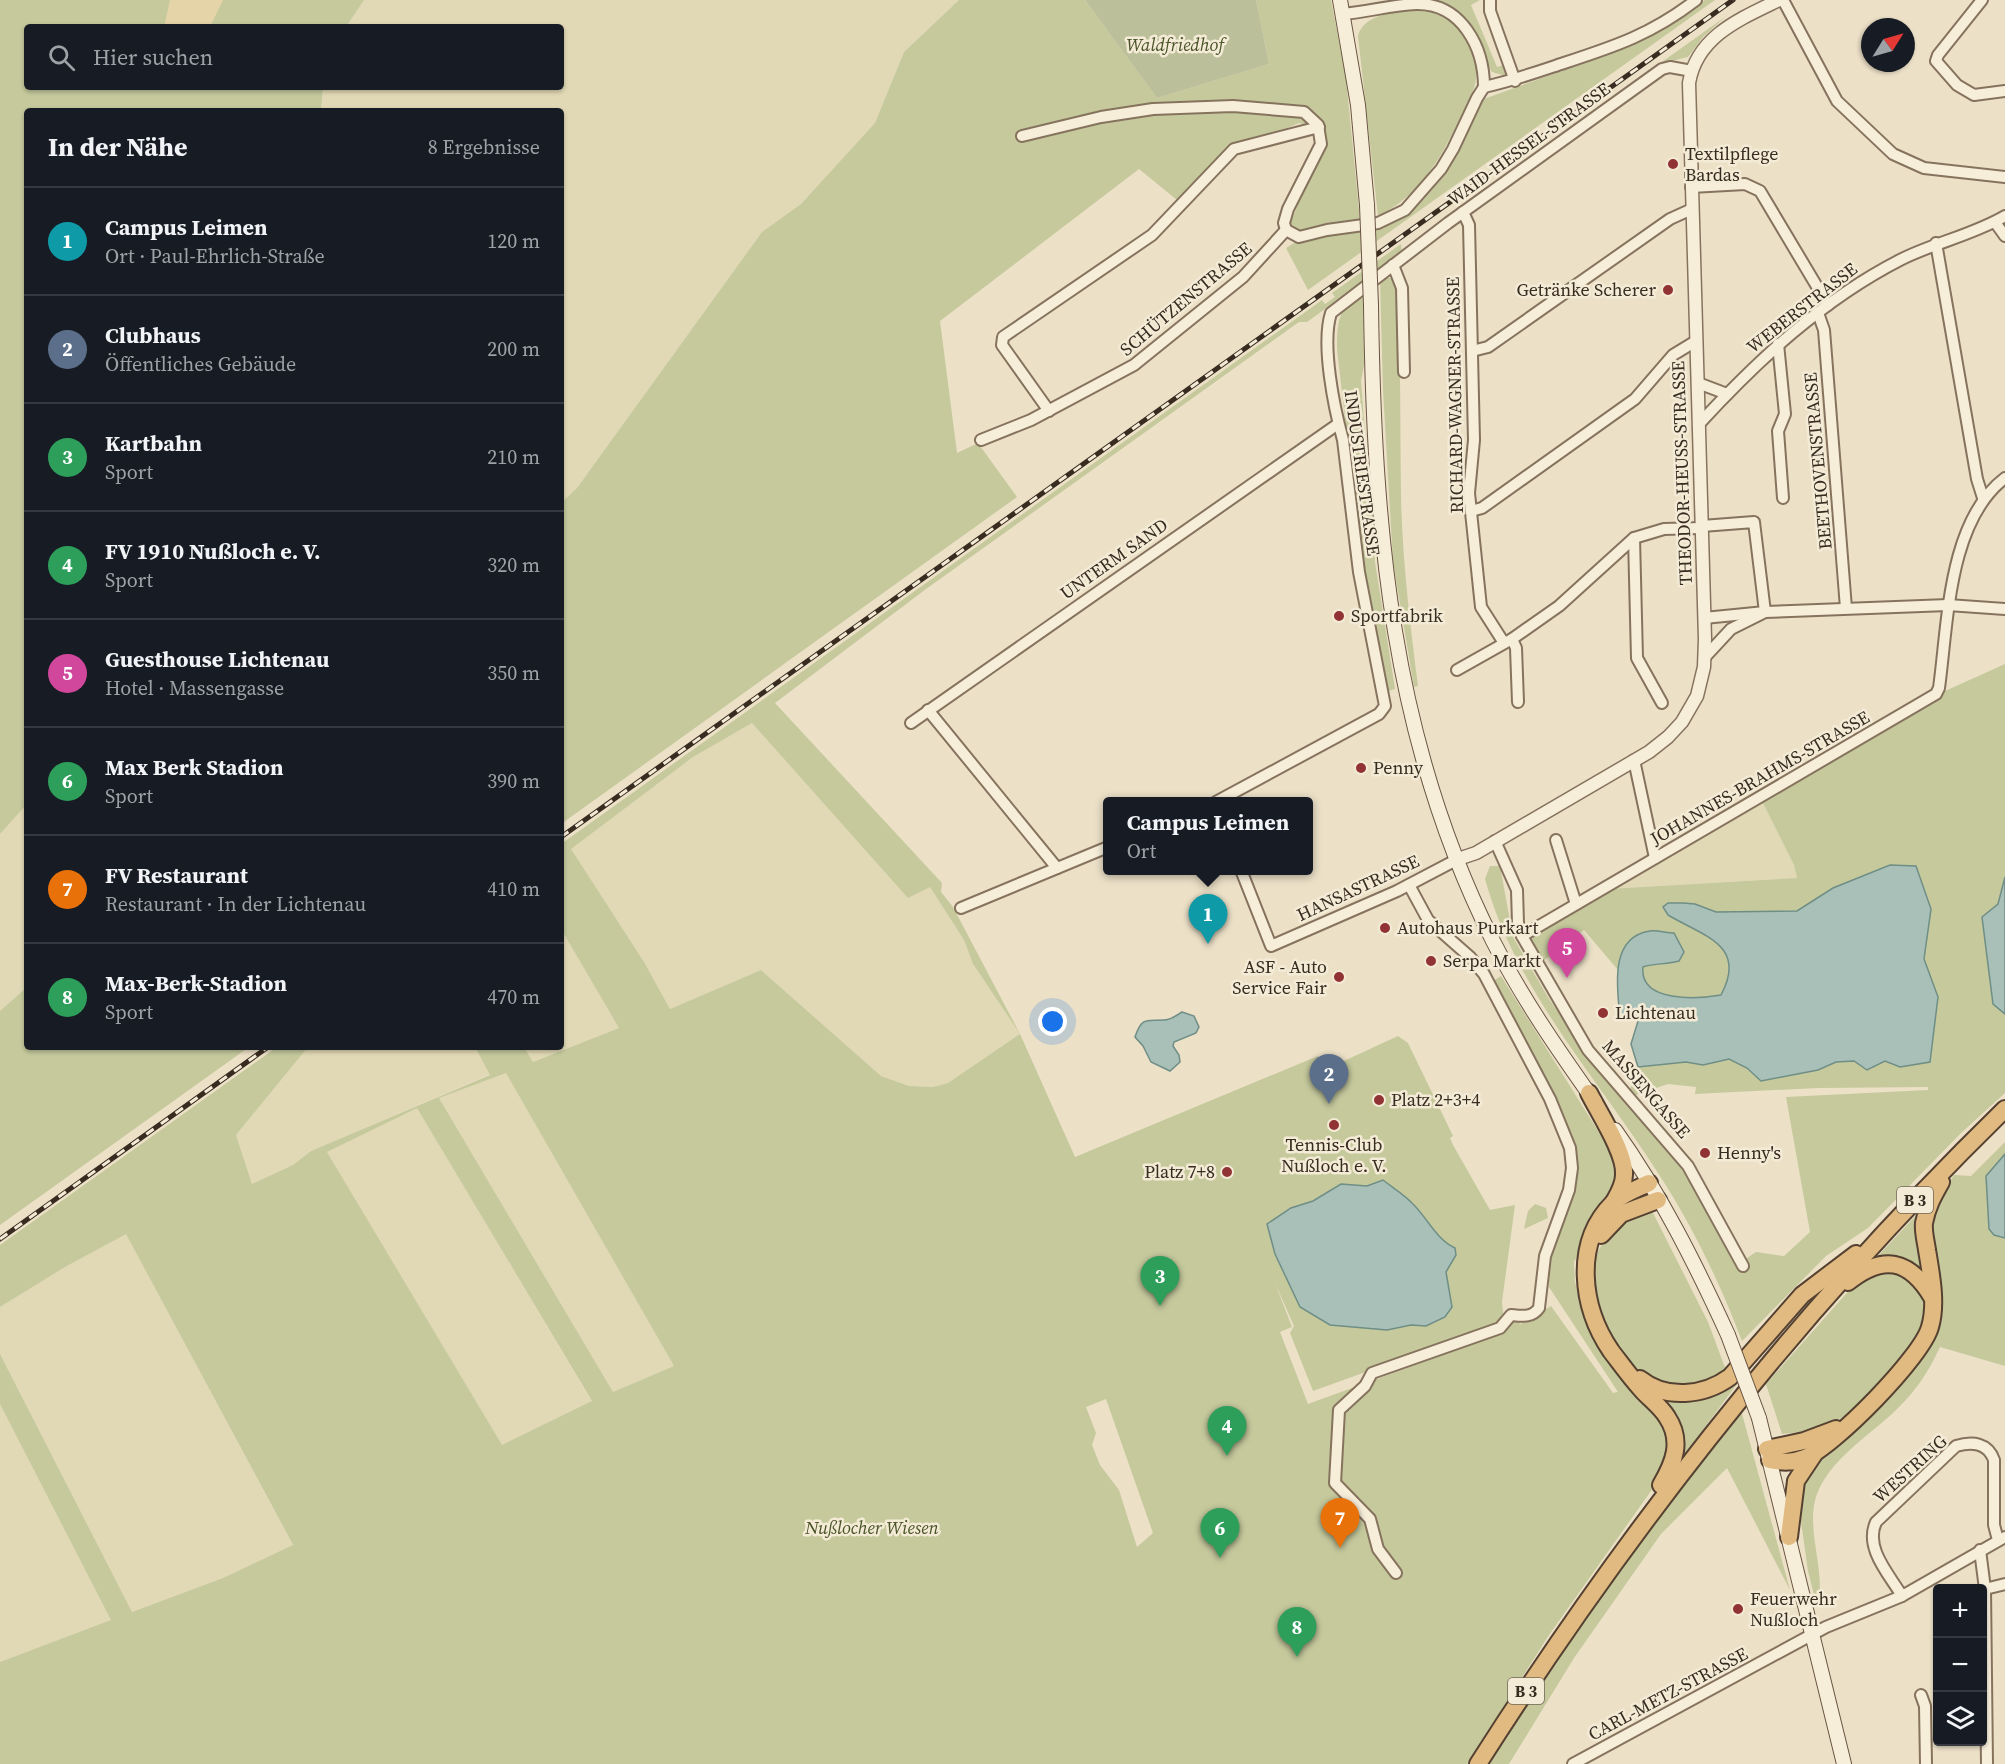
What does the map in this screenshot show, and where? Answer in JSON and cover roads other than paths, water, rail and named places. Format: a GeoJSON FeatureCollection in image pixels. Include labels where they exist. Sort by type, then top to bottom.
{"type":"FeatureCollection","features":[{"type":"Feature","properties":{"kind":"highway"},"geometry":{"type":"LineString","coordinates":[[1589,1093],[1622,1159],[1625,1174],[1622,1187],[1614,1202],[1590,1237],[1585,1282],[1591,1313],[1604,1340],[1668,1417],[1675,1436],[1677,1449],[1674,1463],[1659,1487],[1655,1508]]}},
{"type":"Feature","properties":{"kind":"highway","name":"B 3"},"geometry":{"type":"LineString","coordinates":[[1478,1764],[1575,1618],[1655,1508],[1732,1409],[1876,1240],[2005,1108]]}},
{"type":"Feature","properties":{"kind":"highway"},"geometry":{"type":"LineString","coordinates":[[1789,1537],[1796,1481],[1814,1453],[1870,1405],[1916,1353],[1930,1329],[1932,1276],[1923,1226],[1930,1200],[1953,1160]]}},
{"type":"Feature","properties":{"kind":"highway"},"geometry":{"type":"LineString","coordinates":[[1614,1202],[1649,1183]]}},
{"type":"Feature","properties":{"kind":"highway"},"geometry":{"type":"LineString","coordinates":[[1588,1253],[1612,1221],[1621,1214],[1658,1200]]}},
{"type":"Feature","properties":{"kind":"highway"},"geometry":{"type":"LineString","coordinates":[[1621,1363],[1657,1389],[1693,1393],[1721,1384],[1734,1373],[1802,1295],[1876,1240]]}},
{"type":"Feature","properties":{"kind":"highway"},"geometry":{"type":"LineString","coordinates":[[1822,1303],[1863,1270],[1880,1264],[1899,1265],[1914,1272],[1932,1298]]}},
{"type":"Feature","properties":{"kind":"highway"},"geometry":{"type":"LineString","coordinates":[[1768,1454],[1810,1440],[1847,1423]]}},
{"type":"Feature","properties":{"kind":"highway"},"geometry":{"type":"LineString","coordinates":[[1768,1454],[1790,1462],[1814,1453]]}},
{"type":"Feature","properties":{"kind":"main road"},"geometry":{"type":"LineString","coordinates":[[1340,0],[1358,105],[1367,205],[1375,451],[1389,607],[1403,683],[1419,743],[1458,859],[1504,962],[1529,1005],[1627,1147],[1649,1183],[1700,1275],[1728,1335],[1759,1418],[1844,1764]]}},
{"type":"Feature","properties":{"kind":"street"},"geometry":{"type":"LineString","coordinates":[[1490,0],[1490,11],[1515,81]]}},
{"type":"Feature","properties":{"kind":"street"},"geometry":{"type":"LineString","coordinates":[[1484,87],[1515,81],[1629,41],[1696,0]]}},
{"type":"Feature","properties":{"kind":"street"},"geometry":{"type":"LineString","coordinates":[[1781,0],[1837,101],[1893,154],[1924,168],[2005,177]]}},
{"type":"Feature","properties":{"kind":"street","name":"THEODOR-HEUSS-STRASSE"},"geometry":{"type":"LineString","coordinates":[[1458,859],[1495,841],[1660,744],[1682,723],[1699,690],[1705,657],[1688,90],[1692,71],[1701,51],[1719,33],[1781,0]]}},
{"type":"Feature","properties":{"kind":"street"},"geometry":{"type":"LineString","coordinates":[[1982,0],[1938,55],[1936,61],[1955,83],[1974,94],[2005,91]]}},
{"type":"Feature","properties":{"kind":"street"},"geometry":{"type":"LineString","coordinates":[[1022,136],[1101,117],[1192,107],[1299,111],[1310,116],[1319,127],[1321,144],[1294,195],[1285,220],[1286,230],[1299,237],[1327,230],[1368,226],[1405,210],[1441,169],[1484,87],[1484,77],[1474,40],[1464,26],[1448,12],[1417,4],[1343,14]]}},
{"type":"Feature","properties":{"kind":"street","name":"WAID-HESSEL-STRASSE"},"geometry":{"type":"LineString","coordinates":[[1393,265],[1662,69],[1670,67],[1692,71]]}},
{"type":"Feature","properties":{"kind":"street"},"geometry":{"type":"LineString","coordinates":[[1049,411],[1002,345],[1003,337],[1152,235],[1234,149],[1319,127]]}},
{"type":"Feature","properties":{"kind":"street"},"geometry":{"type":"LineString","coordinates":[[1691,187],[1745,184],[1760,191],[1828,305]]}},
{"type":"Feature","properties":{"kind":"street"},"geometry":{"type":"LineString","coordinates":[[1472,351],[1488,347],[1670,219],[1692,209]]}},
{"type":"Feature","properties":{"kind":"street","name":"RICHARD-WAGNER-STRASSE"},"geometry":{"type":"LineString","coordinates":[[1463,212],[1469,225],[1473,440],[1468,480],[1471,512],[1481,606],[1508,641]]}},
{"type":"Feature","properties":{"kind":"street"},"geometry":{"type":"LineString","coordinates":[[2000,219],[2005,236]]}},
{"type":"Feature","properties":{"kind":"street","name":"WEBERSTRASSE"},"geometry":{"type":"LineString","coordinates":[[1699,424],[1778,344],[1828,305],[1872,275],[1936,243],[2000,219]]}},
{"type":"Feature","properties":{"kind":"street","name":"SCHÜTZENSTRASSE"},"geometry":{"type":"LineString","coordinates":[[981,440],[1049,411],[1134,365],[1243,277],[1286,230]]}},
{"type":"Feature","properties":{"kind":"street"},"geometry":{"type":"LineString","coordinates":[[1936,243],[1977,479],[1983,498]]}},
{"type":"Feature","properties":{"kind":"street"},"geometry":{"type":"LineString","coordinates":[[1393,265],[1402,288],[1404,372]]}},
{"type":"Feature","properties":{"kind":"street","name":"INDUSTRIESTRASSE"},"geometry":{"type":"LineString","coordinates":[[1223,797],[1381,712],[1385,703],[1359,572],[1343,440],[1338,424],[1328,350],[1330,317],[1337,307],[1393,265]]}},
{"type":"Feature","properties":{"kind":"street","name":"BEETHOVENSTRASSE"},"geometry":{"type":"LineString","coordinates":[[1818,313],[1824,330],[1846,608]]}},
{"type":"Feature","properties":{"kind":"street"},"geometry":{"type":"LineString","coordinates":[[1471,512],[1482,508],[1635,399],[1673,356],[1696,341]]}},
{"type":"Feature","properties":{"kind":"street"},"geometry":{"type":"LineString","coordinates":[[1778,344],[1785,414],[1778,431],[1783,498]]}},
{"type":"Feature","properties":{"kind":"street"},"geometry":{"type":"LineString","coordinates":[[1698,383],[1727,394]]}},
{"type":"Feature","properties":{"kind":"street","name":"UNTERM SAND"},"geometry":{"type":"LineString","coordinates":[[911,723],[1338,424]]}},
{"type":"Feature","properties":{"kind":"street"},"geometry":{"type":"LineString","coordinates":[[1948,605],[1961,550],[1983,498],[2005,478]]}},
{"type":"Feature","properties":{"kind":"street"},"geometry":{"type":"LineString","coordinates":[[1457,670],[1508,641],[1566,600],[1634,538],[1657,530],[1754,522],[1765,612]]}},
{"type":"Feature","properties":{"kind":"street"},"geometry":{"type":"LineString","coordinates":[[1634,538],[1637,658],[1662,703]]}},
{"type":"Feature","properties":{"kind":"street"},"geometry":{"type":"LineString","coordinates":[[1704,618],[1846,608],[1948,605],[2005,609]]}},
{"type":"Feature","properties":{"kind":"street","name":"JOHANNES-BRAHMS-STRASSE"},"geometry":{"type":"LineString","coordinates":[[1522,936],[1936,694],[1940,688],[1948,605]]}},
{"type":"Feature","properties":{"kind":"street"},"geometry":{"type":"LineString","coordinates":[[1705,657],[1731,630],[1765,612]]}},
{"type":"Feature","properties":{"kind":"street"},"geometry":{"type":"LineString","coordinates":[[1508,641],[1516,648],[1518,702]]}},
{"type":"Feature","properties":{"kind":"street"},"geometry":{"type":"LineString","coordinates":[[928,710],[1057,868]]}},
{"type":"Feature","properties":{"kind":"street"},"geometry":{"type":"LineString","coordinates":[[1634,760],[1655,858]]}},
{"type":"Feature","properties":{"kind":"street"},"geometry":{"type":"LineString","coordinates":[[1556,840],[1576,904]]}},
{"type":"Feature","properties":{"kind":"street"},"geometry":{"type":"LineString","coordinates":[[1495,841],[1517,890],[1518,923],[1522,936]]}},
{"type":"Feature","properties":{"kind":"street"},"geometry":{"type":"LineString","coordinates":[[961,908],[1103,849]]}},
{"type":"Feature","properties":{"kind":"street","name":"HANSASTRASSE"},"geometry":{"type":"LineString","coordinates":[[1243,875],[1271,946],[1409,885],[1458,859]]}},
{"type":"Feature","properties":{"kind":"street"},"geometry":{"type":"LineString","coordinates":[[1396,1573],[1378,1549],[1370,1519],[1335,1483],[1339,1410],[1365,1386],[1372,1373],[1500,1328],[1511,1315],[1528,1316],[1535,1313],[1539,1308],[1548,1244],[1569,1190],[1572,1168],[1570,1148],[1563,1124],[1484,974],[1470,957],[1428,920],[1409,885]]}},
{"type":"Feature","properties":{"kind":"street","name":"MASSENGASSE"},"geometry":{"type":"LineString","coordinates":[[1522,936],[1588,1050],[1688,1166],[1743,1266]]}},
{"type":"Feature","properties":{"kind":"street","name":"WESTRING"},"geometry":{"type":"LineString","coordinates":[[1811,1635],[1902,1596],[2002,1538],[1994,1525],[1994,1460],[1992,1453],[1978,1444],[1967,1443],[1956,1446],[1876,1522],[1871,1534],[1872,1545],[1902,1596]]}},
{"type":"Feature","properties":{"kind":"street"},"geometry":{"type":"LineString","coordinates":[[1980,1550],[1984,1584]]}},
{"type":"Feature","properties":{"kind":"street"},"geometry":{"type":"LineString","coordinates":[[1987,1588],[2005,1584]]}},
{"type":"Feature","properties":{"kind":"street","name":"CARL-METZ-STRASSE"},"geometry":{"type":"LineString","coordinates":[[1573,1764],[1811,1635]]}},
{"type":"Feature","properties":{"kind":"street"},"geometry":{"type":"LineString","coordinates":[[1986,1638],[1987,1764]]}},
{"type":"Feature","properties":{"kind":"street"},"geometry":{"type":"LineString","coordinates":[[1921,1695],[1925,1706],[1926,1764]]}},
{"type":"Feature","properties":{"kind":"water"},"geometry":{"type":"Polygon","coordinates":[[[1890,865],[1916,866],[1931,909],[1924,959],[1938,997],[1930,1062],[1900,1067],[1885,1061],[1867,1070],[1854,1061],[1836,1062],[1818,1070],[1761,1081],[1747,1068],[1729,1059],[1703,1065],[1686,1062],[1638,1067],[1631,1044],[1639,1018],[1634,1011],[1620,1017],[1619,1005],[1618,965],[1628,943],[1637,935],[1650,931],[1674,933],[1684,952],[1679,961],[1643,967],[1644,979],[1650,987],[1660,993],[1685,997],[1721,995],[1728,978],[1729,964],[1718,944],[1668,915],[1663,907],[1668,903],[1683,903],[1695,904],[1716,912],[1797,911],[1833,888],[1890,865]]]}},
{"type":"Feature","properties":{"kind":"water"},"geometry":{"type":"Polygon","coordinates":[[[2005,877],[2005,1014],[1993,1004],[1982,917],[1998,904],[2005,877]]]}},
{"type":"Feature","properties":{"kind":"water"},"geometry":{"type":"Polygon","coordinates":[[[1182,1012],[1194,1016],[1199,1027],[1196,1033],[1174,1042],[1173,1046],[1179,1055],[1180,1062],[1170,1071],[1151,1062],[1143,1046],[1135,1037],[1140,1026],[1146,1021],[1169,1019],[1182,1012]]]}},
{"type":"Feature","properties":{"kind":"water"},"geometry":{"type":"Polygon","coordinates":[[[2005,1154],[2005,1238],[1994,1235],[1989,1229],[1986,1176],[2005,1154]]]}},
{"type":"Feature","properties":{"kind":"water"},"geometry":{"type":"Polygon","coordinates":[[[1383,1180],[1410,1201],[1437,1234],[1455,1248],[1456,1255],[1446,1272],[1452,1307],[1445,1317],[1426,1326],[1411,1325],[1387,1330],[1330,1325],[1300,1307],[1275,1254],[1267,1224],[1291,1208],[1313,1201],[1341,1184],[1367,1186],[1383,1180]]]}},
{"type":"Feature","properties":{"kind":"railway"},"geometry":{"type":"LineString","coordinates":[[564,835],[1733,0]]}},
{"type":"Feature","properties":{"kind":"railway"},"geometry":{"type":"LineString","coordinates":[[0,1239],[264,1050]]}},
{"type":"Feature","properties":{"kind":"place","name":"Textilpflege Bardas"},"geometry":{"type":"Point","coordinates":[1673,164]}},
{"type":"Feature","properties":{"kind":"place","name":"Getränke Scherer"},"geometry":{"type":"Point","coordinates":[1668,290]}},
{"type":"Feature","properties":{"kind":"place","name":"Sportfabrik"},"geometry":{"type":"Point","coordinates":[1339,616]}},
{"type":"Feature","properties":{"kind":"place","name":"Penny"},"geometry":{"type":"Point","coordinates":[1361,768]}},
{"type":"Feature","properties":{"kind":"place","name":"Autohaus Purkart"},"geometry":{"type":"Point","coordinates":[1385,928]}},
{"type":"Feature","properties":{"kind":"place","name":"Campus Leimen"},"geometry":{"type":"Point","coordinates":[1208,944]}},
{"type":"Feature","properties":{"kind":"place","name":"Serpa Markt"},"geometry":{"type":"Point","coordinates":[1431,961]}},
{"type":"Feature","properties":{"kind":"place","name":"ASF - Auto Service Fair"},"geometry":{"type":"Point","coordinates":[1339,977]}},
{"type":"Feature","properties":{"kind":"place","name":"Guesthouse Lichtenau"},"geometry":{"type":"Point","coordinates":[1567,978]}},
{"type":"Feature","properties":{"kind":"place","name":"Lichtenau"},"geometry":{"type":"Point","coordinates":[1603,1013]}},
{"type":"Feature","properties":{"kind":"place","name":"Platz 2+3+4"},"geometry":{"type":"Point","coordinates":[1379,1100]}},
{"type":"Feature","properties":{"kind":"place","name":"Clubhaus"},"geometry":{"type":"Point","coordinates":[1329,1104]}},
{"type":"Feature","properties":{"kind":"place","name":"Tennis-Club Nußloch e. V."},"geometry":{"type":"Point","coordinates":[1334,1125]}},
{"type":"Feature","properties":{"kind":"place","name":"Henny's"},"geometry":{"type":"Point","coordinates":[1705,1153]}},
{"type":"Feature","properties":{"kind":"place","name":"Platz 7+8"},"geometry":{"type":"Point","coordinates":[1227,1172]}},
{"type":"Feature","properties":{"kind":"place","name":"Kartbahn"},"geometry":{"type":"Point","coordinates":[1160,1306]}},
{"type":"Feature","properties":{"kind":"place","name":"FV 1910 Nußloch e. V."},"geometry":{"type":"Point","coordinates":[1227,1456]}},
{"type":"Feature","properties":{"kind":"place","name":"FV Restaurant"},"geometry":{"type":"Point","coordinates":[1340,1548]}},
{"type":"Feature","properties":{"kind":"place","name":"Max Berk Stadion"},"geometry":{"type":"Point","coordinates":[1220,1558]}},
{"type":"Feature","properties":{"kind":"place","name":"Feuerwehr Nußloch"},"geometry":{"type":"Point","coordinates":[1738,1609]}},
{"type":"Feature","properties":{"kind":"place","name":"Max-Berk-Stadion"},"geometry":{"type":"Point","coordinates":[1297,1657]}},
{"type":"Feature","properties":{"kind":"park label","name":"Waldfriedhof"},"geometry":{"type":"Point","coordinates":[1175,45]}},
{"type":"Feature","properties":{"kind":"park label","name":"Nußlocher Wiesen"},"geometry":{"type":"Point","coordinates":[872,1528]}}]}
